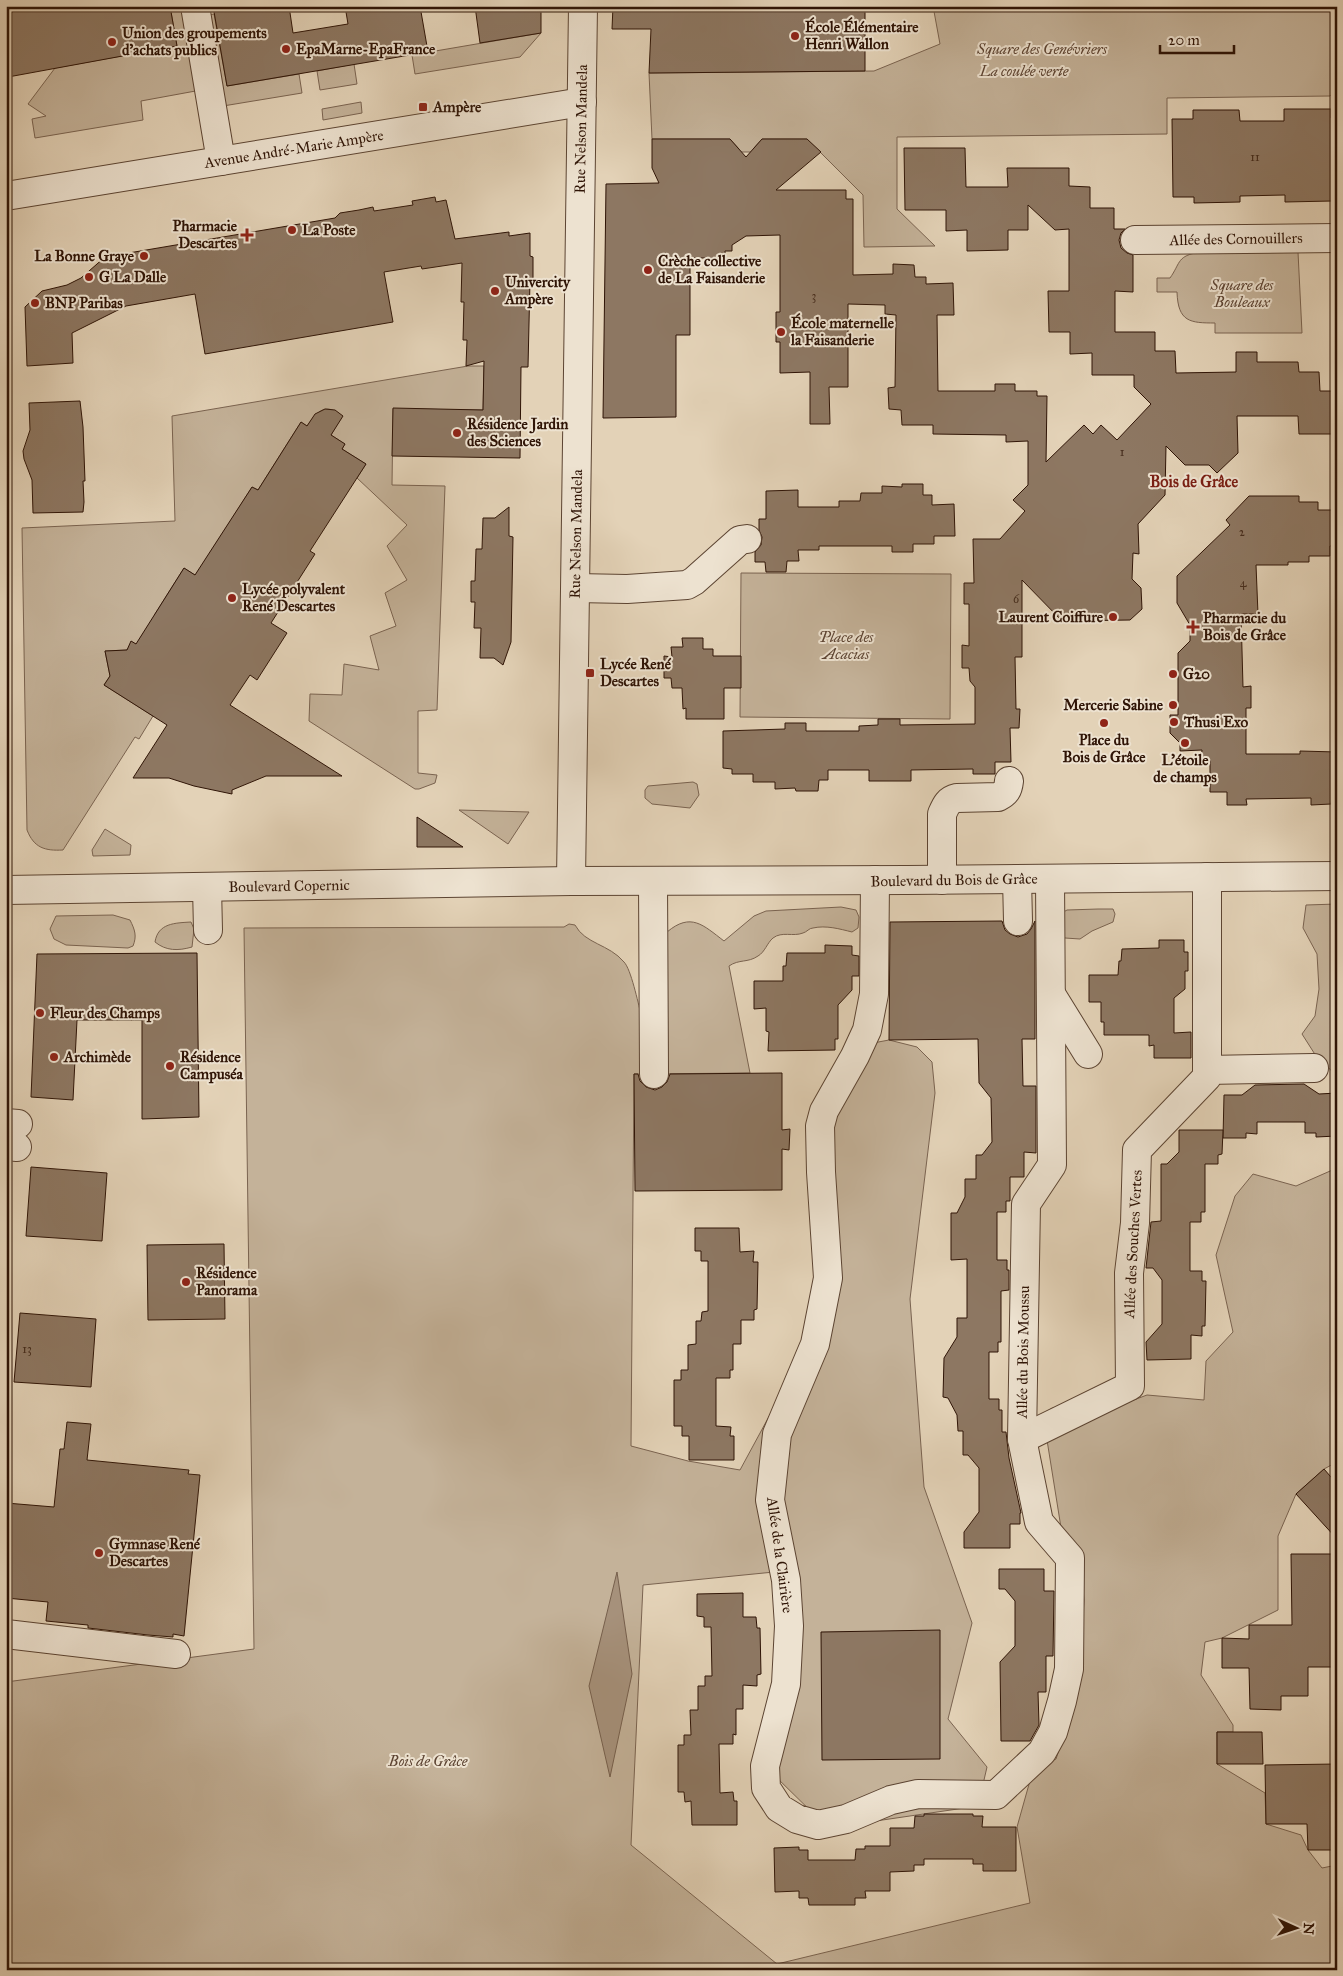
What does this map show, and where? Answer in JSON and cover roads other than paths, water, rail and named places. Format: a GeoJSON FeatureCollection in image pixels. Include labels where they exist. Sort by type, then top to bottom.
{"type":"FeatureCollection","features":[{"type":"Feature","properties":{"kind":"street"},"geometry":{"type":"LineString","coordinates":[[195,6],[221,161]]}},
{"type":"Feature","properties":{"kind":"street","name":"Rue Nelson Mandela"},"geometry":{"type":"LineString","coordinates":[[571,881],[583,6]]}},
{"type":"Feature","properties":{"kind":"street","name":"Avenue André-Marie Ampère"},"geometry":{"type":"LineString","coordinates":[[6,196],[582,102]]}},
{"type":"Feature","properties":{"kind":"street","name":"Allée des Cornouillers"},"geometry":{"type":"LineString","coordinates":[[1135,240],[1337,238]]}},
{"type":"Feature","properties":{"kind":"street"},"geometry":{"type":"LineString","coordinates":[[576,588],[627,589],[687,585],[740,540],[747,539]]}},
{"type":"Feature","properties":{"kind":"street"},"geometry":{"type":"LineString","coordinates":[[942,880],[942,814],[950,799],[998,797],[1008,790],[1009,781]]}},
{"type":"Feature","properties":{"kind":"street","name":"Boulevard du Bois de Grâce"},"geometry":{"type":"LineString","coordinates":[[571,881],[1337,876]]}},
{"type":"Feature","properties":{"kind":"street"},"geometry":{"type":"LineString","coordinates":[[1206,877],[1207,1070],[1314,1068]]}},
{"type":"Feature","properties":{"kind":"street"},"geometry":{"type":"LineString","coordinates":[[1018,879],[1018,921]]}},
{"type":"Feature","properties":{"kind":"street","name":"Allée du Bois Moussu"},"geometry":{"type":"LineString","coordinates":[[996,1795],[1042,1752],[1053,1732],[1062,1701],[1068,1669],[1070,1558],[1039,1522],[1022,1439],[1026,1204],[1052,1166],[1050,879]]}},
{"type":"Feature","properties":{"kind":"street","name":"Allée de la Clairière"},"geometry":{"type":"LineString","coordinates":[[875,880],[874,994],[867,1030],[856,1056],[824,1111],[820,1126],[828,1278],[815,1344],[777,1434],[770,1500],[786,1580],[789,1626],[786,1684],[765,1766],[766,1788],[779,1808],[797,1819],[818,1825],[846,1819],[891,1800],[918,1794],[996,1795]]}},
{"type":"Feature","properties":{"kind":"street","name":"Boulevard Copernic"},"geometry":{"type":"LineString","coordinates":[[6,890],[571,881]]}},
{"type":"Feature","properties":{"kind":"street"},"geometry":{"type":"LineString","coordinates":[[653,881],[654,1074]]}},
{"type":"Feature","properties":{"kind":"street"},"geometry":{"type":"LineString","coordinates":[[207,887],[208,930]]}},
{"type":"Feature","properties":{"kind":"street"},"geometry":{"type":"LineString","coordinates":[[1052,1008],[1088,1054]]}},
{"type":"Feature","properties":{"kind":"street","name":"Allée des Souches Vertes"},"geometry":{"type":"LineString","coordinates":[[1022,1439],[1130,1386],[1129,1273],[1136,1222],[1137,1150],[1207,1077],[1207,1070]]}},
{"type":"Feature","properties":{"kind":"street"},"geometry":{"type":"LineString","coordinates":[[6,1634],[176,1654]]}},
{"type":"Feature","properties":{"kind":"place","name":"École Élémentaire Henri Wallon"},"geometry":{"type":"Point","coordinates":[795,36]}},
{"type":"Feature","properties":{"kind":"place","name":"Union des groupements d'achats publics"},"geometry":{"type":"Point","coordinates":[112,42]}},
{"type":"Feature","properties":{"kind":"place","name":"EpaMarne-EpaFrance"},"geometry":{"type":"Point","coordinates":[286,49]}},
{"type":"Feature","properties":{"kind":"place","name":"Ampère"},"geometry":{"type":"Point","coordinates":[423,107]}},
{"type":"Feature","properties":{"kind":"place","name":"La Poste"},"geometry":{"type":"Point","coordinates":[292,230]}},
{"type":"Feature","properties":{"kind":"place","name":"Pharmacie Descartes"},"geometry":{"type":"Point","coordinates":[247,235]}},
{"type":"Feature","properties":{"kind":"place","name":"La Bonne Graye"},"geometry":{"type":"Point","coordinates":[144,256]}},
{"type":"Feature","properties":{"kind":"place","name":"Crèche collective de La Faisanderie"},"geometry":{"type":"Point","coordinates":[648,270]}},
{"type":"Feature","properties":{"kind":"place","name":"G La Dalle"},"geometry":{"type":"Point","coordinates":[89,277]}},
{"type":"Feature","properties":{"kind":"place","name":"Univercity Ampère"},"geometry":{"type":"Point","coordinates":[495,291]}},
{"type":"Feature","properties":{"kind":"place","name":"BNP Paribas"},"geometry":{"type":"Point","coordinates":[35,303]}},
{"type":"Feature","properties":{"kind":"place","name":"École maternelle la Faisanderie"},"geometry":{"type":"Point","coordinates":[781,332]}},
{"type":"Feature","properties":{"kind":"place","name":"Résidence Jardin des Sciences"},"geometry":{"type":"Point","coordinates":[457,433]}},
{"type":"Feature","properties":{"kind":"place","name":"Lycée polyvalent René Descartes"},"geometry":{"type":"Point","coordinates":[232,598]}},
{"type":"Feature","properties":{"kind":"place","name":"Laurent Coiffure"},"geometry":{"type":"Point","coordinates":[1113,617]}},
{"type":"Feature","properties":{"kind":"place","name":"Pharmacie du Bois de Grâce"},"geometry":{"type":"Point","coordinates":[1193,627]}},
{"type":"Feature","properties":{"kind":"place","name":"Lycée René Descartes"},"geometry":{"type":"Point","coordinates":[590,673]}},
{"type":"Feature","properties":{"kind":"place","name":"G20"},"geometry":{"type":"Point","coordinates":[1173,674]}},
{"type":"Feature","properties":{"kind":"place","name":"Mercerie Sabine"},"geometry":{"type":"Point","coordinates":[1173,705]}},
{"type":"Feature","properties":{"kind":"place","name":"Thusi Exo"},"geometry":{"type":"Point","coordinates":[1174,722]}},
{"type":"Feature","properties":{"kind":"place","name":"Place du Bois de Grâce"},"geometry":{"type":"Point","coordinates":[1104,723]}},
{"type":"Feature","properties":{"kind":"place","name":"L'étoile de champs"},"geometry":{"type":"Point","coordinates":[1185,743]}},
{"type":"Feature","properties":{"kind":"place","name":"Fleur des Champs"},"geometry":{"type":"Point","coordinates":[40,1013]}},
{"type":"Feature","properties":{"kind":"place","name":"Archimède"},"geometry":{"type":"Point","coordinates":[54,1057]}},
{"type":"Feature","properties":{"kind":"place","name":"Résidence Campuséa"},"geometry":{"type":"Point","coordinates":[170,1066]}},
{"type":"Feature","properties":{"kind":"place","name":"Résidence Panorama"},"geometry":{"type":"Point","coordinates":[186,1282]}},
{"type":"Feature","properties":{"kind":"place","name":"Gymnase René Descartes"},"geometry":{"type":"Point","coordinates":[99,1553]}},
{"type":"Feature","properties":{"kind":"district","name":"Bois de Grâce"},"geometry":{"type":"Point","coordinates":[1194,481]}},
{"type":"Feature","properties":{"kind":"park label","name":"Square des Genévriers"},"geometry":{"type":"Point","coordinates":[1042,49]}},
{"type":"Feature","properties":{"kind":"park label","name":"La coulée verte"},"geometry":{"type":"Point","coordinates":[1024,71]}},
{"type":"Feature","properties":{"kind":"park label","name":"Square des Bouleaux"},"geometry":{"type":"Point","coordinates":[1242,294]}},
{"type":"Feature","properties":{"kind":"park label","name":"Place des Acacias"},"geometry":{"type":"Point","coordinates":[846,646]}}]}
